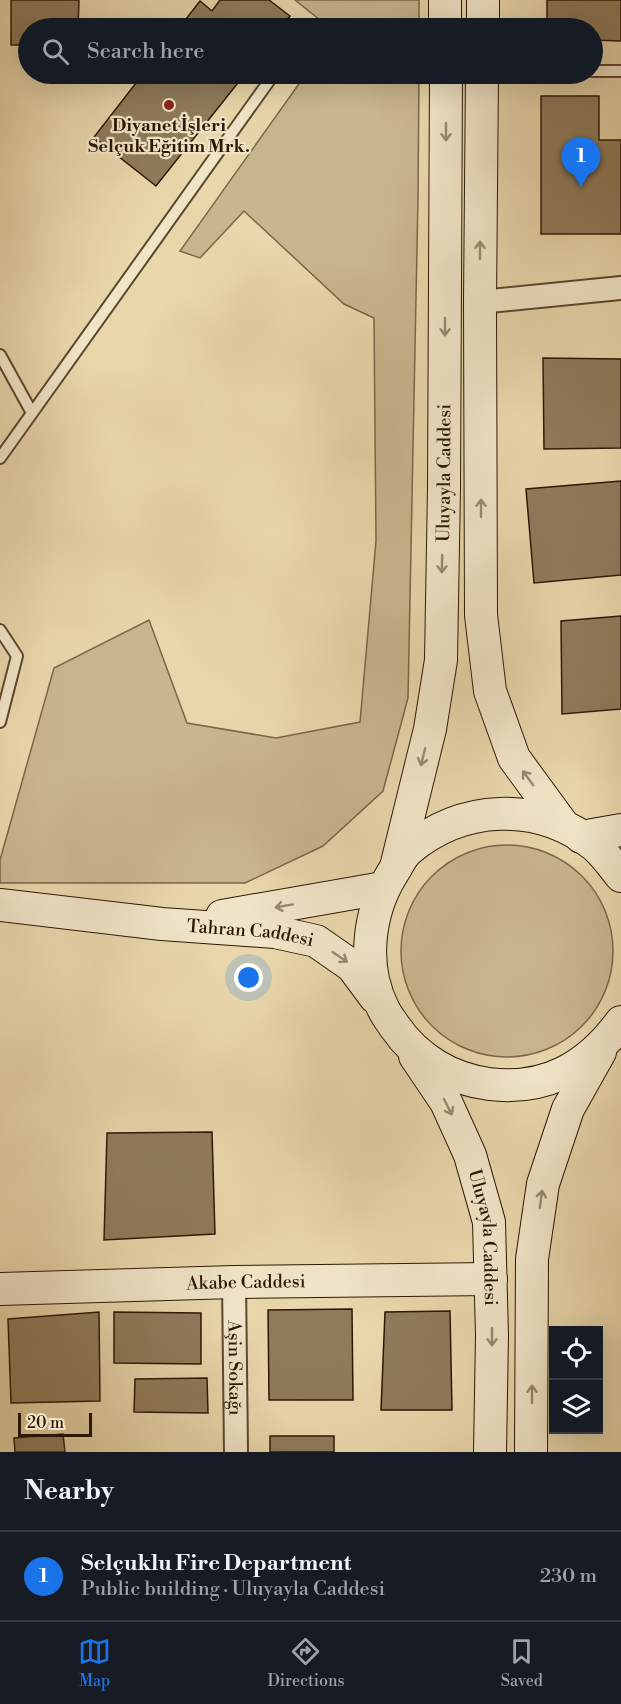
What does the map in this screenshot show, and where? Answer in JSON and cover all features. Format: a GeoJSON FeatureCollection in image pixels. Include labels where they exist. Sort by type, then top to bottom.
{"type":"FeatureCollection","features":[{"type":"Feature","properties":{"kind":"main road"},"geometry":{"type":"LineString","coordinates":[[445,0],[445,18]]}},
{"type":"Feature","properties":{"kind":"main road"},"geometry":{"type":"LineString","coordinates":[[483,0],[483,18]]}},
{"type":"Feature","properties":{"kind":"main road","name":"Uluyayla Caddesi"},"geometry":{"type":"LineString","coordinates":[[383,1008],[371,971],[371,928],[390,878],[430,729],[441,660],[446,84]]}},
{"type":"Feature","properties":{"kind":"main road","name":"Uluyayla Caddesi"},"geometry":{"type":"LineString","coordinates":[[482,84],[481,615],[490,691],[514,758],[572,831]]}},
{"type":"Feature","properties":{"kind":"main road"},"geometry":{"type":"LineString","coordinates":[[390,878],[405,852],[438,830],[473,816],[510,812],[547,819],[572,831],[596,846],[621,876]]}},
{"type":"Feature","properties":{"kind":"main road"},"geometry":{"type":"LineString","coordinates":[[572,831],[621,830]]}},
{"type":"Feature","properties":{"kind":"main road","name":"Tahran Caddesi"},"geometry":{"type":"LineString","coordinates":[[162,924],[266,909],[390,878]]}},
{"type":"Feature","properties":{"kind":"main road","name":"Tahran Caddesi"},"geometry":{"type":"LineString","coordinates":[[0,905],[162,924],[275,932],[316,941],[352,966],[383,1008]]}},
{"type":"Feature","properties":{"kind":"main road"},"geometry":{"type":"LineString","coordinates":[[383,1008],[404,1040],[434,1066],[470,1081],[508,1086],[546,1080],[581,1064],[613,1033]]}},
{"type":"Feature","properties":{"kind":"main road"},"geometry":{"type":"LineString","coordinates":[[531,1452],[532,1259],[543,1184],[568,1109],[613,1033]]}},
{"type":"Feature","properties":{"kind":"main road","name":"Uluyayla Caddesi"},"geometry":{"type":"LineString","coordinates":[[404,1040],[446,1102],[470,1155],[489,1222],[490,1452]]}},
{"type":"Feature","properties":{"kind":"main road","name":"Akabe Caddesi"},"geometry":{"type":"LineString","coordinates":[[0,1289],[234,1282],[491,1279]]}},
{"type":"Feature","properties":{"kind":"street"},"geometry":{"type":"LineString","coordinates":[[480,302],[621,288]]}},
{"type":"Feature","properties":{"kind":"street","name":"Aşin Sokağı"},"geometry":{"type":"LineString","coordinates":[[234,1282],[236,1452]]}},
{"type":"Feature","properties":{"kind":"lane"},"geometry":{"type":"LineString","coordinates":[[603,71],[621,71]]}},
{"type":"Feature","properties":{"kind":"lane"},"geometry":{"type":"LineString","coordinates":[[0,458],[267,84]]}},
{"type":"Feature","properties":{"kind":"lane"},"geometry":{"type":"LineString","coordinates":[[0,355],[32,413]]}},
{"type":"Feature","properties":{"kind":"lane"},"geometry":{"type":"LineString","coordinates":[[0,630],[17,656],[0,722]]}},
{"type":"Feature","properties":{"kind":"shaded area"},"geometry":{"type":"Polygon","coordinates":[[[295,0],[419,0],[419,18],[318,18],[295,0]]]}},
{"type":"Feature","properties":{"kind":"shaded area"},"geometry":{"type":"Polygon","coordinates":[[[299,84],[419,84],[408,698],[383,791],[323,846],[245,883],[0,883],[0,860],[54,668],[149,620],[187,723],[276,738],[360,722],[376,541],[374,318],[344,304],[244,211],[200,258],[180,251],[299,84]]]}},
{"type":"Feature","properties":{"kind":"shaded area"},"geometry":{"type":"Polygon","coordinates":[[[497,845],[517,845],[557,857],[582,876],[595,892],[605,910],[611,930],[613,951],[611,972],[605,992],[595,1010],[582,1026],[566,1039],[548,1049],[517,1057],[497,1057],[457,1045],[425,1018],[409,992],[401,961],[401,941],[413,901],[440,869],[466,853],[497,845]]]}},
{"type":"Feature","properties":{"kind":"building"},"geometry":{"type":"Polygon","coordinates":[[[11,0],[79,0],[78,18],[18,18],[18,45],[11,45],[11,0]]]}},
{"type":"Feature","properties":{"kind":"building"},"geometry":{"type":"Polygon","coordinates":[[[220,0],[269,0],[290,16],[288,18],[187,18],[200,1],[212,11],[220,0]]]}},
{"type":"Feature","properties":{"kind":"building"},"geometry":{"type":"Polygon","coordinates":[[[547,0],[621,0],[621,41],[603,40],[603,18],[547,18],[547,0]]]}},
{"type":"Feature","properties":{"kind":"building","name":"Diyanet İşleri Selçuk Eğitim Mrk."},"geometry":{"type":"Polygon","coordinates":[[[135,84],[237,84],[156,186],[94,137],[135,84]]]}},
{"type":"Feature","properties":{"kind":"building"},"geometry":{"type":"Polygon","coordinates":[[[541,96],[599,96],[599,140],[621,140],[621,234],[541,234],[541,96]]]}},
{"type":"Feature","properties":{"kind":"building"},"geometry":{"type":"Polygon","coordinates":[[[543,358],[621,359],[621,448],[544,449],[543,358]]]}},
{"type":"Feature","properties":{"kind":"building"},"geometry":{"type":"Polygon","coordinates":[[[621,481],[621,575],[534,583],[526,489],[621,481]]]}},
{"type":"Feature","properties":{"kind":"building"},"geometry":{"type":"Polygon","coordinates":[[[621,616],[621,709],[562,714],[561,621],[621,616]]]}},
{"type":"Feature","properties":{"kind":"building"},"geometry":{"type":"Polygon","coordinates":[[[212,1132],[215,1234],[104,1240],[107,1133],[212,1132]]]}},
{"type":"Feature","properties":{"kind":"building"},"geometry":{"type":"Polygon","coordinates":[[[352,1309],[353,1400],[269,1400],[268,1310],[352,1309]]]}},
{"type":"Feature","properties":{"kind":"building"},"geometry":{"type":"Polygon","coordinates":[[[450,1311],[452,1410],[381,1410],[385,1312],[450,1311]]]}},
{"type":"Feature","properties":{"kind":"building"},"geometry":{"type":"Polygon","coordinates":[[[99,1312],[100,1401],[11,1403],[8,1319],[99,1312]]]}},
{"type":"Feature","properties":{"kind":"building"},"geometry":{"type":"Polygon","coordinates":[[[114,1312],[201,1313],[201,1364],[114,1363],[114,1312]]]}},
{"type":"Feature","properties":{"kind":"building"},"geometry":{"type":"Polygon","coordinates":[[[207,1378],[208,1413],[134,1412],[135,1379],[207,1378]]]}},
{"type":"Feature","properties":{"kind":"building"},"geometry":{"type":"Polygon","coordinates":[[[63,1434],[65,1452],[15,1452],[14,1438],[63,1434]]]}},
{"type":"Feature","properties":{"kind":"building"},"geometry":{"type":"Polygon","coordinates":[[[270,1436],[334,1436],[334,1452],[270,1452],[270,1436]]]}},
{"type":"Feature","properties":{"kind":"place","name":"Diyanet İşleri Selçuk Eğitim Mrk."},"geometry":{"type":"Point","coordinates":[169,105]}},
{"type":"Feature","properties":{"kind":"place","name":"Selçuklu Fire Department"},"geometry":{"type":"Point","coordinates":[581,187]}}]}
